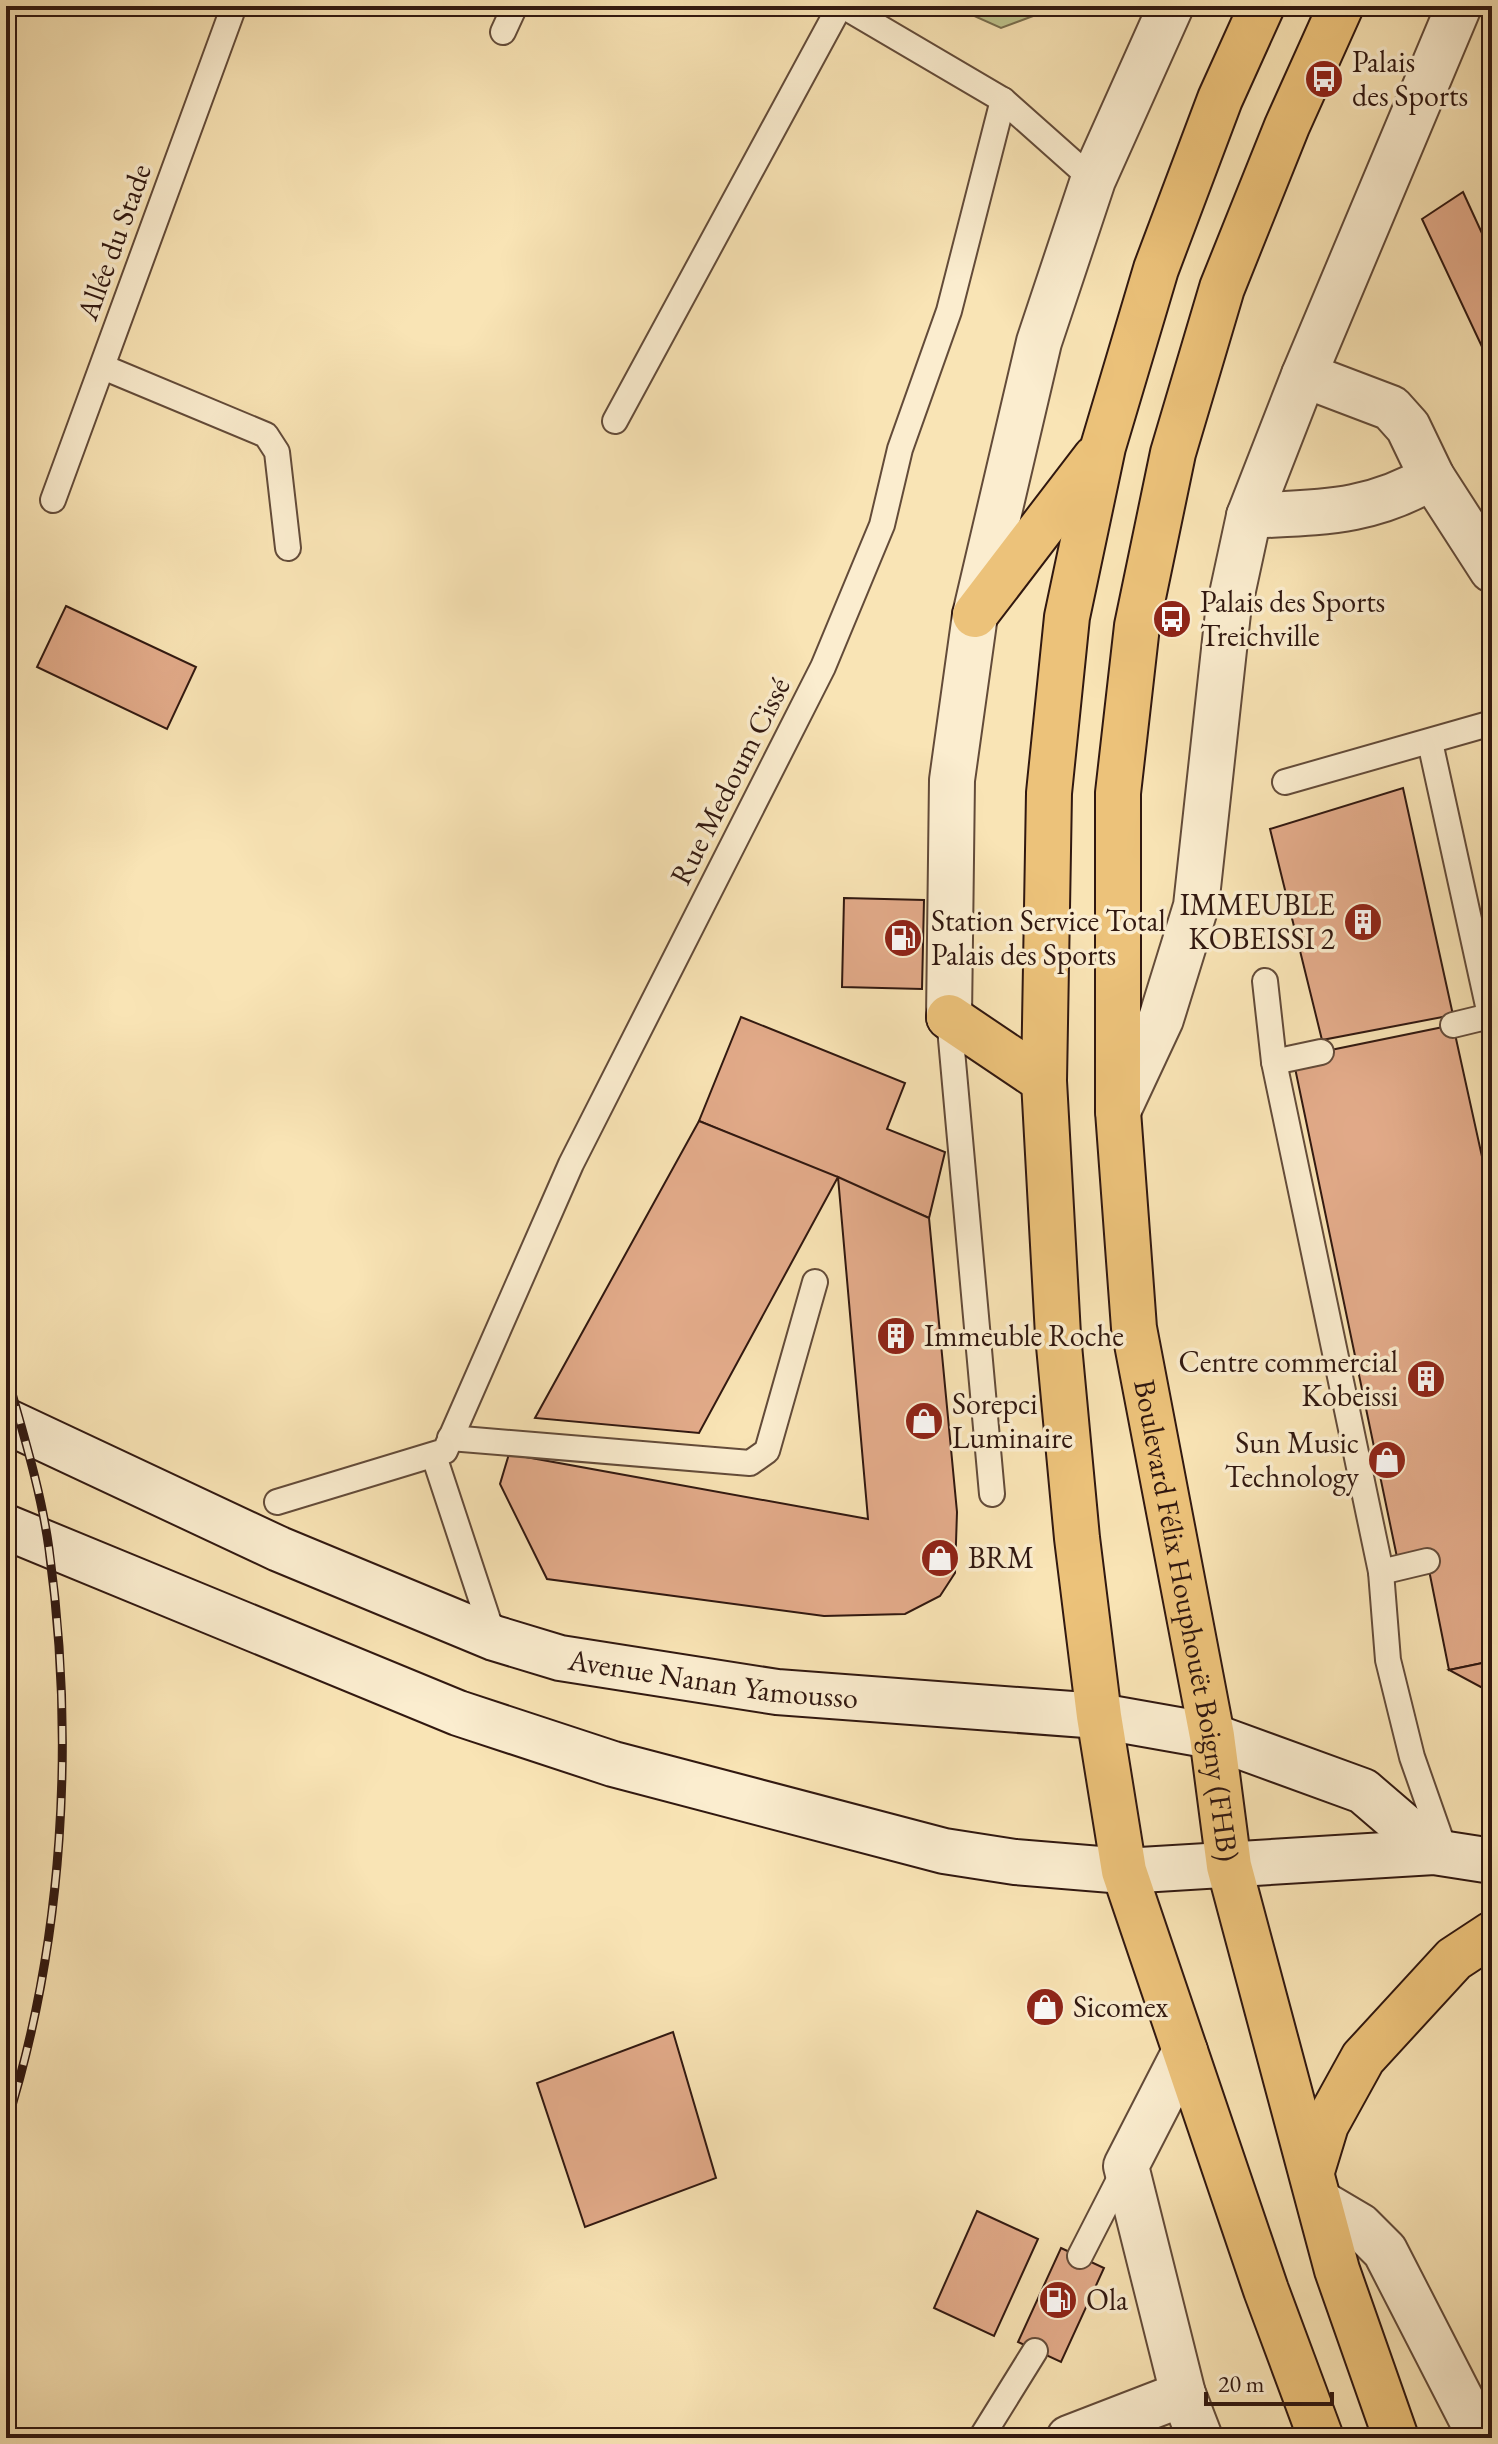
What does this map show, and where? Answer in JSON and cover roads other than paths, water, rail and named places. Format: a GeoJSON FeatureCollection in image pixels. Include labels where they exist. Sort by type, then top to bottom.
{"type":"FeatureCollection","features":[{"type":"Feature","properties":{"kind":"main road"},"geometry":{"type":"LineString","coordinates":[[1262,6],[1220,99],[1156,269],[1103,447],[1067,617],[1049,793],[1044,1081],[1059,1350],[1099,1716],[1124,1871],[1266,2290],[1321,2438]]}},
{"type":"Feature","properties":{"kind":"main road","name":"Boulevard Félix Houphouët Boigny (FHB)"},"geometry":{"type":"LineString","coordinates":[[1341,6],[1287,126],[1222,288],[1173,453],[1137,626],[1118,793],[1118,1111],[1134,1328],[1212,1736],[1229,1866],[1337,2270],[1396,2438]]}},
{"type":"Feature","properties":{"kind":"main road"},"geometry":{"type":"LineString","coordinates":[[975,615],[1103,447]]}},
{"type":"Feature","properties":{"kind":"main road"},"geometry":{"type":"LineString","coordinates":[[949,1017],[1044,1081]]}},
{"type":"Feature","properties":{"kind":"main road"},"geometry":{"type":"LineString","coordinates":[[1316,2187],[1326,2125],[1363,2058],[1454,1959],[1492,1934]]}},
{"type":"Feature","properties":{"kind":"street"},"geometry":{"type":"LineString","coordinates":[[949,1017],[952,780],[975,615],[1039,342],[1093,180],[1171,6]]}},
{"type":"Feature","properties":{"kind":"street"},"geometry":{"type":"LineString","coordinates":[[1118,1111],[1161,1019],[1196,906],[1228,613],[1249,516],[1304,375],[1459,6]]}},
{"type":"Feature","properties":{"kind":"street"},"geometry":{"type":"LineString","coordinates":[[1304,375],[1391,408],[1408,427],[1432,477],[1492,570]]}},
{"type":"Feature","properties":{"kind":"street"},"geometry":{"type":"LineString","coordinates":[[1249,516],[1349,510],[1399,497],[1432,477]]}},
{"type":"Feature","properties":{"kind":"street","name":"Avenue Nanan Yamousso"},"geometry":{"type":"LineString","coordinates":[[6,1421],[279,1549],[494,1638],[560,1658],[777,1692],[1099,1716],[1212,1736],[1363,1791],[1440,1854]]}},
{"type":"Feature","properties":{"kind":"street"},"geometry":{"type":"LineString","coordinates":[[6,1527],[458,1713],[613,1764],[944,1851],[1015,1862],[1124,1871],[1440,1854],[1492,1861]]}},
{"type":"Feature","properties":{"kind":"street"},"geometry":{"type":"LineString","coordinates":[[1185,2051],[1126,2166],[1183,2394],[1200,2438]]}},
{"type":"Feature","properties":{"kind":"street"},"geometry":{"type":"LineString","coordinates":[[1316,2187],[1385,2251],[1481,2438]]}},
{"type":"Feature","properties":{"kind":"street"},"geometry":{"type":"LineString","coordinates":[[1069,2438],[1123,2427],[1183,2394]]}},
{"type":"Feature","properties":{"kind":"lane","name":"Allée du Stade"},"geometry":{"type":"LineString","coordinates":[[53,500],[234,6]]}},
{"type":"Feature","properties":{"kind":"lane"},"geometry":{"type":"LineString","coordinates":[[503,32],[515,6]]}},
{"type":"Feature","properties":{"kind":"lane"},"geometry":{"type":"LineString","coordinates":[[615,421],[842,6],[1003,100],[1093,180]]}},
{"type":"Feature","properties":{"kind":"lane","name":"Rue Medoum Cissé"},"geometry":{"type":"LineString","coordinates":[[442,1447],[571,1164],[823,667],[882,525],[900,449],[949,311],[1003,100]]}},
{"type":"Feature","properties":{"kind":"lane"},"geometry":{"type":"LineString","coordinates":[[103,367],[266,435],[277,452],[288,548]]}},
{"type":"Feature","properties":{"kind":"lane"},"geometry":{"type":"LineString","coordinates":[[1285,782],[1492,723]]}},
{"type":"Feature","properties":{"kind":"lane"},"geometry":{"type":"LineString","coordinates":[[1430,742],[1491,1020],[1453,1025]]}},
{"type":"Feature","properties":{"kind":"lane"},"geometry":{"type":"LineString","coordinates":[[1265,981],[1274,1062],[1381,1572],[1388,1660],[1440,1854]]}},
{"type":"Feature","properties":{"kind":"lane"},"geometry":{"type":"LineString","coordinates":[[949,1017],[992,1494]]}},
{"type":"Feature","properties":{"kind":"lane"},"geometry":{"type":"LineString","coordinates":[[1274,1062],[1321,1052]]}},
{"type":"Feature","properties":{"kind":"lane"},"geometry":{"type":"LineString","coordinates":[[277,1502],[442,1447],[750,1463],[767,1451],[815,1282]]}},
{"type":"Feature","properties":{"kind":"lane"},"geometry":{"type":"LineString","coordinates":[[442,1447],[494,1638]]}},
{"type":"Feature","properties":{"kind":"lane"},"geometry":{"type":"LineString","coordinates":[[1381,1572],[1427,1561]]}},
{"type":"Feature","properties":{"kind":"lane"},"geometry":{"type":"LineString","coordinates":[[1080,2256],[1126,2166]]}},
{"type":"Feature","properties":{"kind":"lane"},"geometry":{"type":"LineString","coordinates":[[981,2438],[1035,2351]]}},
{"type":"Feature","properties":{"kind":"railway"},"geometry":{"type":"LineString","coordinates":[[6,1372],[46,1527],[57,1621],[62,1766],[59,1840],[41,1985],[26,2056],[6,2125]]}},
{"type":"Feature","properties":{"kind":"place","name":"Palais des Sports"},"geometry":{"type":"Point","coordinates":[1324,79]}},
{"type":"Feature","properties":{"kind":"place","name":"Palais des Sports Treichville"},"geometry":{"type":"Point","coordinates":[1172,619]}},
{"type":"Feature","properties":{"kind":"place","name":"IMMEUBLE KOBEISSI 2"},"geometry":{"type":"Point","coordinates":[1363,922]}},
{"type":"Feature","properties":{"kind":"place","name":"Station Service Total Palais des Sports"},"geometry":{"type":"Point","coordinates":[903,938]}},
{"type":"Feature","properties":{"kind":"place","name":"Immeuble Roche"},"geometry":{"type":"Point","coordinates":[896,1336]}},
{"type":"Feature","properties":{"kind":"place","name":"Centre commercial Kobeissi"},"geometry":{"type":"Point","coordinates":[1426,1379]}},
{"type":"Feature","properties":{"kind":"place","name":"Sorepci Luminaire"},"geometry":{"type":"Point","coordinates":[924,1421]}},
{"type":"Feature","properties":{"kind":"place","name":"Sun Music Technology"},"geometry":{"type":"Point","coordinates":[1387,1460]}},
{"type":"Feature","properties":{"kind":"place","name":"BRM"},"geometry":{"type":"Point","coordinates":[940,1558]}},
{"type":"Feature","properties":{"kind":"place","name":"Sicomex"},"geometry":{"type":"Point","coordinates":[1045,2007]}},
{"type":"Feature","properties":{"kind":"place","name":"Ola"},"geometry":{"type":"Point","coordinates":[1058,2300]}}]}
